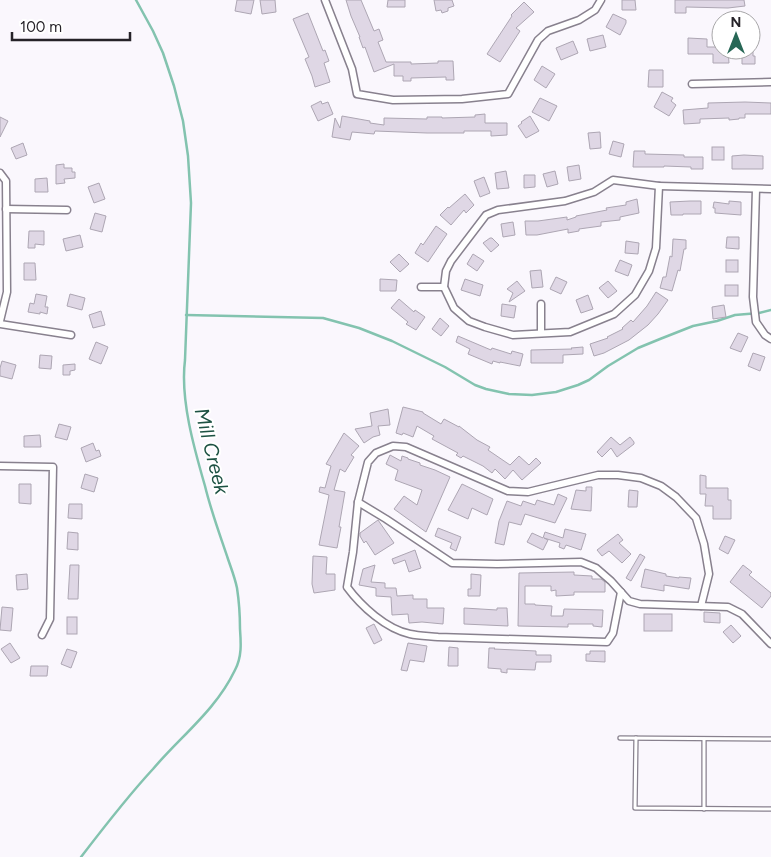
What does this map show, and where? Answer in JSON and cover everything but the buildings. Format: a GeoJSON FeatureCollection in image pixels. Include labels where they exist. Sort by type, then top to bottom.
{"type":"FeatureCollection","features":[{"type":"Feature","properties":{"kind":"street"},"geometry":{"type":"LineString","coordinates":[[325,0],[352,69],[357,94],[393,100],[462,99],[508,94],[538,40],[548,31],[579,20],[595,10],[602,0]]}},
{"type":"Feature","properties":{"kind":"street"},"geometry":{"type":"LineString","coordinates":[[692,84],[771,82]]}},
{"type":"Feature","properties":{"kind":"street"},"geometry":{"type":"LineString","coordinates":[[0,173],[6,180],[7,292],[0,323],[71,335]]}},
{"type":"Feature","properties":{"kind":"street"},"geometry":{"type":"LineString","coordinates":[[659,186],[656,248],[649,271],[634,295],[614,314],[570,332],[513,335],[469,321],[454,308],[444,287],[446,271],[451,261],[486,215],[498,210],[565,201],[594,192],[613,180],[659,186],[771,189]]}},
{"type":"Feature","properties":{"kind":"street"},"geometry":{"type":"LineString","coordinates":[[756,189],[753,297],[756,322],[765,335],[771,339]]}},
{"type":"Feature","properties":{"kind":"street"},"geometry":{"type":"LineString","coordinates":[[6,209],[67,210]]}},
{"type":"Feature","properties":{"kind":"street"},"geometry":{"type":"LineString","coordinates":[[421,287],[444,287]]}},
{"type":"Feature","properties":{"kind":"street"},"geometry":{"type":"LineString","coordinates":[[540,304],[541,333]]}},
{"type":"Feature","properties":{"kind":"street"},"geometry":{"type":"LineString","coordinates":[[621,592],[613,633],[607,642],[438,636],[410,634],[395,629],[377,617],[347,587],[358,502],[368,462],[376,453],[393,446],[406,447],[508,491],[528,492],[598,475],[618,474],[641,478],[661,486],[676,497],[696,518],[704,544],[709,574],[701,606]]}},
{"type":"Feature","properties":{"kind":"street"},"geometry":{"type":"LineString","coordinates":[[0,466],[53,467],[50,618],[42,635]]}},
{"type":"Feature","properties":{"kind":"street"},"geometry":{"type":"LineString","coordinates":[[358,502],[452,563],[581,562],[596,568],[629,601],[640,604],[728,607],[742,614],[771,644]]}},
{"type":"Feature","properties":{"kind":"lane"},"geometry":{"type":"LineString","coordinates":[[620,738],[771,739]]}},
{"type":"Feature","properties":{"kind":"lane"},"geometry":{"type":"LineString","coordinates":[[636,738],[635,808],[771,809]]}},
{"type":"Feature","properties":{"kind":"lane"},"geometry":{"type":"LineString","coordinates":[[704,739],[704,809]]}},
{"type":"Feature","properties":{"kind":"waterway","name":"Mill Creek"},"geometry":{"type":"LineString","coordinates":[[81,857],[134,790],[218,698],[239,660],[241,639],[237,588],[213,514],[197,456],[184,391],[191,203],[188,156],[183,121],[163,53],[136,0]]}},
{"type":"Feature","properties":{"kind":"waterway"},"geometry":{"type":"LineString","coordinates":[[186,315],[323,318],[359,328],[392,341],[445,367],[475,385],[509,394],[532,395],[556,392],[578,385],[589,380],[638,348],[693,326],[735,315],[771,310]]}}]}
